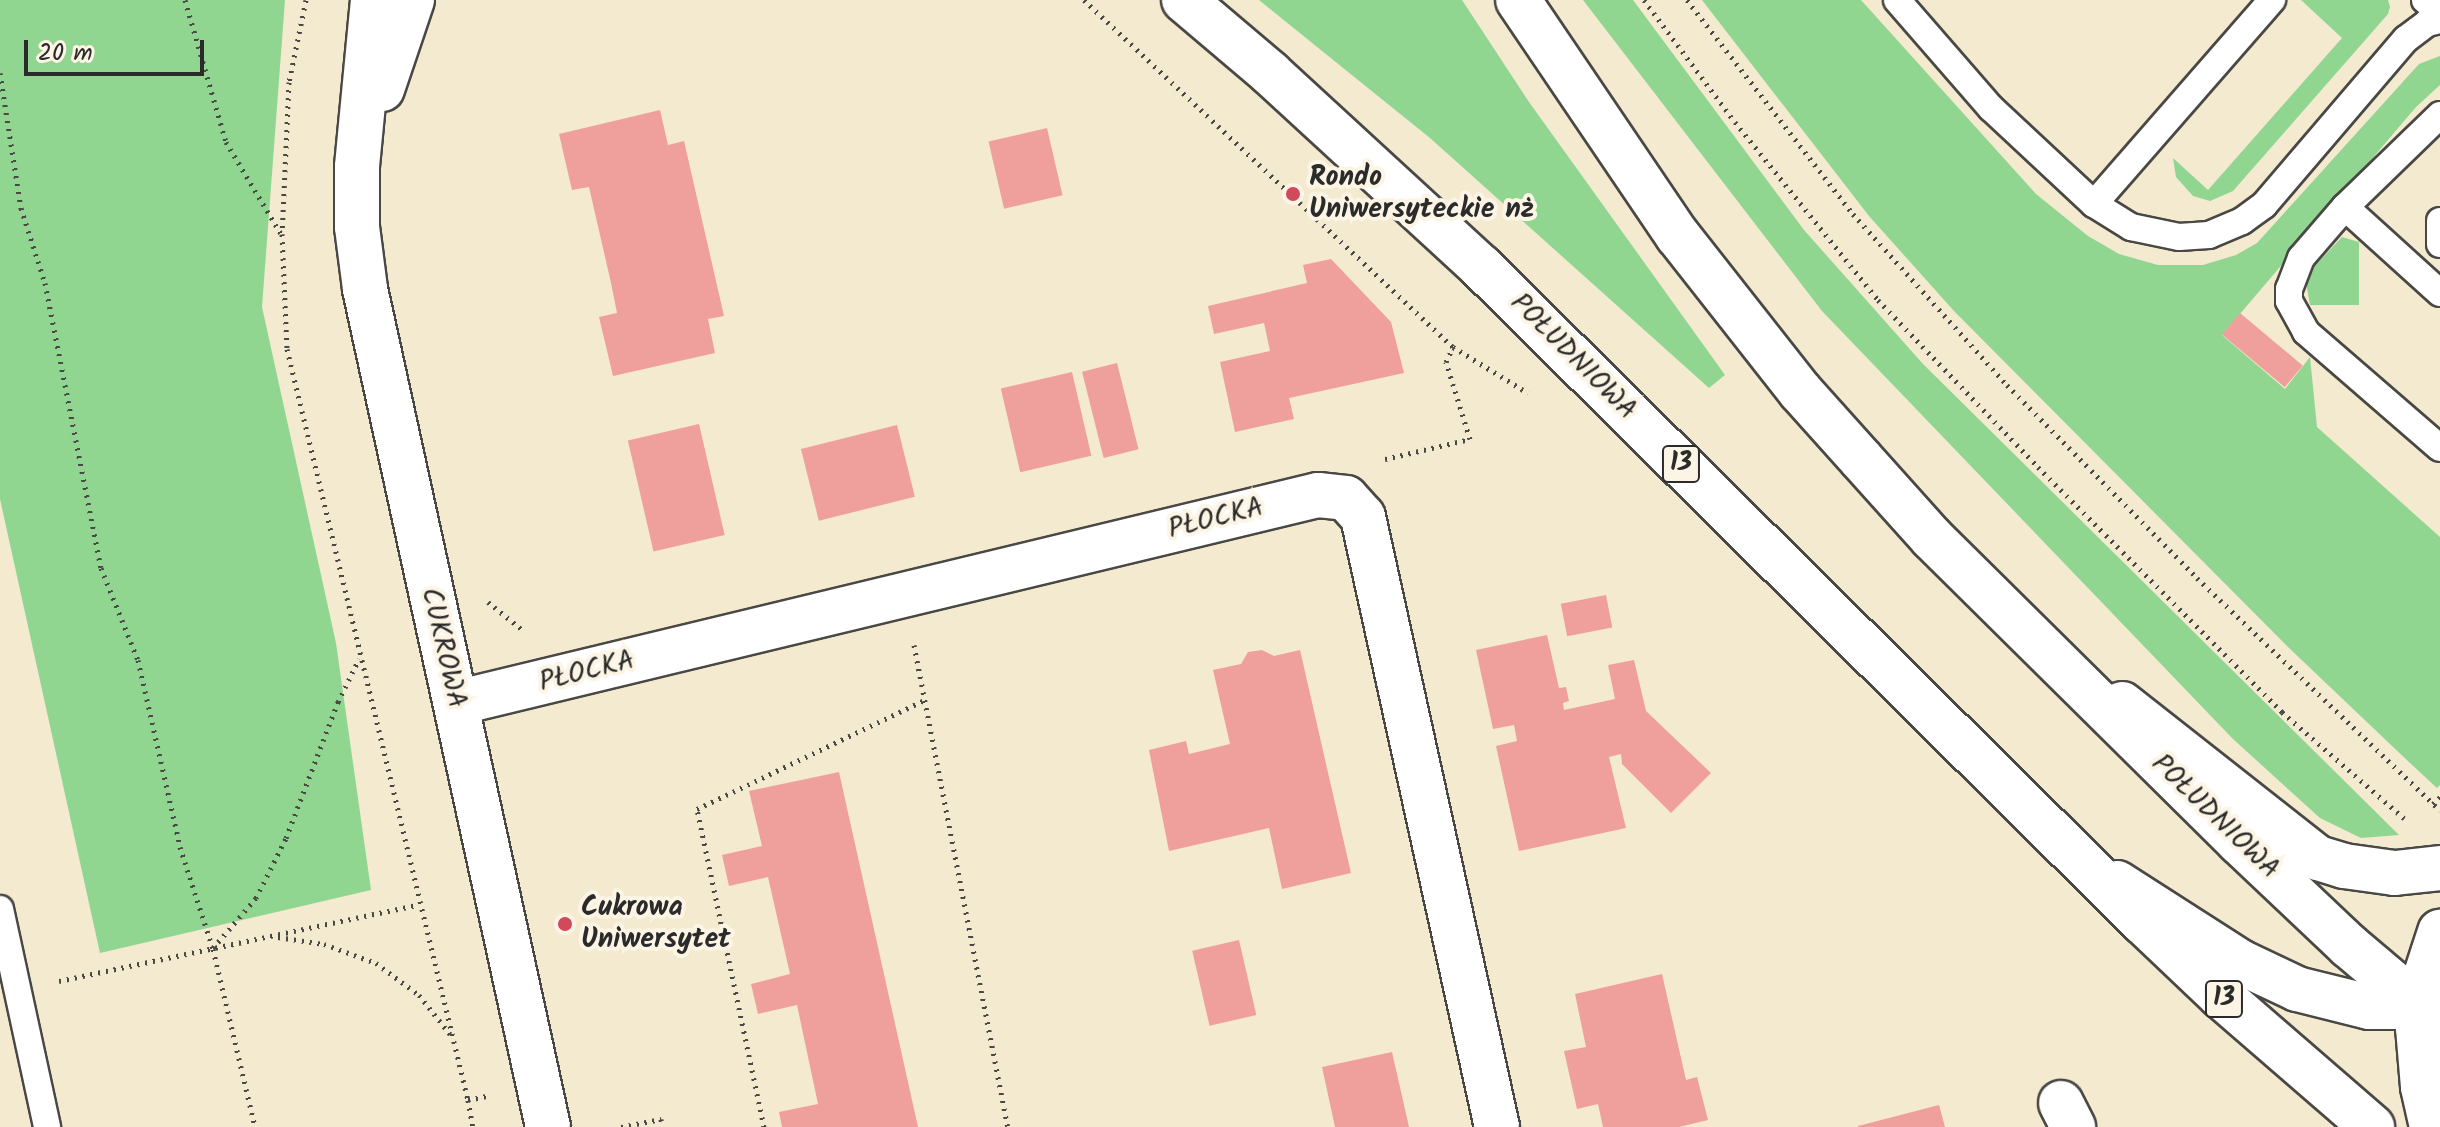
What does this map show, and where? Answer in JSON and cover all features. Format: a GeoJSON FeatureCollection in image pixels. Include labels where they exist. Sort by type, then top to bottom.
{"type":"FeatureCollection","features":[{"type":"Feature","properties":{"kind":"street","name":"CUKROWA"},"geometry":{"type":"LineString","coordinates":[[373,0],[357,167],[357,227],[365,289],[548,1127]]}},
{"type":"Feature","properties":{"kind":"street","name":"CUKROWA"},"geometry":{"type":"LineString","coordinates":[[357,167],[412,0]]}},
{"type":"Feature","properties":{"kind":"street","name":"POŁUDNIOWA"},"geometry":{"type":"LineString","coordinates":[[1184,0],[1282,83],[1481,267],[2084,864],[2221,996],[2372,1127]]}},
{"type":"Feature","properties":{"kind":"street","name":"POŁUDNIOWA"},"geometry":{"type":"LineString","coordinates":[[1518,0],[1678,236],[1774,358],[1932,538],[2239,842],[2349,946],[2433,1009]]}},
{"type":"Feature","properties":{"kind":"street","name":"PŁOCKA"},"geometry":{"type":"LineString","coordinates":[[456,703],[1318,495],[1346,498]]}},
{"type":"Feature","properties":{"kind":"street"},"geometry":{"type":"LineString","coordinates":[[1346,498],[1363,517],[1497,1127]]}},
{"type":"Feature","properties":{"kind":"street","name":"POŁUDNIOWA"},"geometry":{"type":"LineString","coordinates":[[2017,622],[2318,858],[2344,866],[2395,873],[2440,868]]}},
{"type":"Feature","properties":{"kind":"street","name":"POŁUDNIOWA"},"geometry":{"type":"LineString","coordinates":[[2084,864],[2240,962],[2297,989],[2369,1007],[2433,1009]]}},
{"type":"Feature","properties":{"kind":"street"},"geometry":{"type":"LineString","coordinates":[[2432,1127],[2420,1058],[2433,1009],[2431,952],[2440,932]]}},
{"type":"Feature","properties":{"kind":"lane"},"geometry":{"type":"LineString","coordinates":[[1897,0],[1991,108],[2094,204],[2131,227],[2179,237],[2209,235],[2242,221],[2264,205],[2406,39],[2433,14]]}},
{"type":"Feature","properties":{"kind":"lane"},"geometry":{"type":"LineString","coordinates":[[2094,204],[2272,0]]}},
{"type":"Feature","properties":{"kind":"lane"},"geometry":{"type":"LineString","coordinates":[[2440,115],[2345,207],[2301,258],[2293,274],[2289,301],[2306,332],[2440,448]]}},
{"type":"Feature","properties":{"kind":"lane"},"geometry":{"type":"LineString","coordinates":[[2345,207],[2440,293]]}},
{"type":"Feature","properties":{"kind":"lane"},"geometry":{"type":"LineString","coordinates":[[2440,221],[2440,244]]}},
{"type":"Feature","properties":{"kind":"lane"},"geometry":{"type":"LineString","coordinates":[[0,909],[47,1127]]}},
{"type":"Feature","properties":{"kind":"path"},"geometry":{"type":"LineString","coordinates":[[185,0],[226,142],[282,234]]}},
{"type":"Feature","properties":{"kind":"path"},"geometry":{"type":"LineString","coordinates":[[306,0],[289,82],[282,234],[287,349],[473,1127]]}},
{"type":"Feature","properties":{"kind":"path"},"geometry":{"type":"LineString","coordinates":[[1084,0],[1453,347],[1540,401]]}},
{"type":"Feature","properties":{"kind":"path"},"geometry":{"type":"LineString","coordinates":[[1644,0],[1735,122],[1878,300],[2038,467],[2282,712],[2413,825]]}},
{"type":"Feature","properties":{"kind":"path"},"geometry":{"type":"LineString","coordinates":[[1687,0],[1853,214],[2007,385],[2197,578],[2440,810]]}},
{"type":"Feature","properties":{"kind":"path"},"geometry":{"type":"LineString","coordinates":[[0,73],[21,208],[45,283],[101,568],[138,660],[180,847],[213,949],[255,1127]]}},
{"type":"Feature","properties":{"kind":"path"},"geometry":{"type":"LineString","coordinates":[[1346,498],[1384,459],[1470,439],[1446,362],[1453,347]]}},
{"type":"Feature","properties":{"kind":"path"},"geometry":{"type":"LineString","coordinates":[[914,642],[1008,1127]]}},
{"type":"Feature","properties":{"kind":"path"},"geometry":{"type":"LineString","coordinates":[[213,949],[256,898],[359,659]]}},
{"type":"Feature","properties":{"kind":"path"},"geometry":{"type":"LineString","coordinates":[[764,1127],[697,809],[925,700]]}},
{"type":"Feature","properties":{"kind":"path"},"geometry":{"type":"LineString","coordinates":[[2433,804],[2440,797]]}},
{"type":"Feature","properties":{"kind":"path"},"geometry":{"type":"LineString","coordinates":[[90,974],[418,905]]}},
{"type":"Feature","properties":{"kind":"path"},"geometry":{"type":"LineString","coordinates":[[266,937],[324,944],[376,963],[419,995],[452,1038]]}},
{"type":"Feature","properties":{"kind":"path"},"geometry":{"type":"LineString","coordinates":[[468,1100],[492,1095]]}},
{"type":"Feature","properties":{"kind":"path"},"geometry":{"type":"LineString","coordinates":[[621,1127],[661,1119],[662,1127]]}},
{"type":"Feature","properties":{"kind":"green space"},"geometry":{"type":"Polygon","coordinates":[[[0,0],[285,0],[262,307],[336,643],[371,890],[100,953],[0,499],[0,0]]]}},
{"type":"Feature","properties":{"kind":"green space"},"geometry":{"type":"Polygon","coordinates":[[[1259,0],[1462,0],[1529,102],[1725,375],[1709,388],[1430,138],[1259,0]]]}},
{"type":"Feature","properties":{"kind":"green space"},"geometry":{"type":"Polygon","coordinates":[[[1583,0],[1633,0],[1804,230],[1923,364],[2399,835],[2361,838],[2320,818],[2233,739],[1822,311],[1583,0]]]}},
{"type":"Feature","properties":{"kind":"green space"},"geometry":{"type":"Polygon","coordinates":[[[1702,0],[1861,0],[2036,194],[2088,236],[2119,254],[2158,265],[2203,265],[2236,255],[2257,243],[2419,64],[2440,56],[2440,85],[2416,107],[2222,335],[2285,389],[2310,357],[2317,427],[2440,537],[2440,785],[2437,788],[2288,647],[1954,311],[1869,216],[1702,0]]]}},
{"type":"Feature","properties":{"kind":"green space"},"geometry":{"type":"Polygon","coordinates":[[[2301,0],[2388,0],[2390,7],[2388,14],[2233,191],[2210,201],[2193,196],[2176,177],[2173,158],[2208,190],[2342,38],[2301,0]]]}},
{"type":"Feature","properties":{"kind":"green space"},"geometry":{"type":"Polygon","coordinates":[[[2342,237],[2359,242],[2359,305],[2310,305],[2306,282],[2310,271],[2342,237]]]}},
{"type":"Feature","properties":{"kind":"building"},"geometry":{"type":"Polygon","coordinates":[[[660,110],[668,145],[684,141],[724,316],[708,319],[715,353],[613,376],[599,317],[617,313],[611,283],[589,187],[572,190],[559,134],[660,110]]]}},
{"type":"Feature","properties":{"kind":"building"},"geometry":{"type":"Polygon","coordinates":[[[1047,128],[1063,195],[1004,209],[989,141],[1047,128]]]}},
{"type":"Feature","properties":{"kind":"building"},"geometry":{"type":"Polygon","coordinates":[[[1331,259],[1391,322],[1404,373],[1289,398],[1294,419],[1235,432],[1220,362],[1270,351],[1264,323],[1214,334],[1208,306],[1307,283],[1303,265],[1331,259]]]}},
{"type":"Feature","properties":{"kind":"building"},"geometry":{"type":"Polygon","coordinates":[[[2240,313],[2303,366],[2285,387],[2222,334],[2240,313]]]}},
{"type":"Feature","properties":{"kind":"building"},"geometry":{"type":"Polygon","coordinates":[[[1117,363],[1139,449],[1104,458],[1082,372],[1117,363]]]}},
{"type":"Feature","properties":{"kind":"building"},"geometry":{"type":"Polygon","coordinates":[[[1072,372],[1091,456],[1020,472],[1001,388],[1072,372]]]}},
{"type":"Feature","properties":{"kind":"building"},"geometry":{"type":"Polygon","coordinates":[[[699,424],[725,535],[654,551],[628,440],[699,424]]]}},
{"type":"Feature","properties":{"kind":"building"},"geometry":{"type":"Polygon","coordinates":[[[897,425],[915,497],[819,521],[801,449],[897,425]]]}},
{"type":"Feature","properties":{"kind":"building"},"geometry":{"type":"Polygon","coordinates":[[[1606,595],[1612,627],[1567,636],[1561,604],[1606,595]]]}},
{"type":"Feature","properties":{"kind":"building"},"geometry":{"type":"Polygon","coordinates":[[[1547,635],[1559,688],[1566,687],[1569,701],[1563,703],[1564,710],[1615,699],[1608,665],[1634,660],[1646,711],[1711,773],[1671,813],[1622,764],[1621,754],[1609,757],[1626,828],[1519,851],[1496,746],[1517,741],[1514,725],[1493,729],[1476,650],[1547,635]]]}},
{"type":"Feature","properties":{"kind":"building"},"geometry":{"type":"Polygon","coordinates":[[[1262,650],[1274,656],[1300,650],[1351,873],[1282,889],[1269,828],[1169,851],[1149,750],[1186,741],[1189,754],[1230,744],[1213,670],[1241,664],[1248,652],[1262,650]]]}},
{"type":"Feature","properties":{"kind":"building"},"geometry":{"type":"Polygon","coordinates":[[[839,772],[918,1127],[782,1127],[779,1112],[818,1104],[797,1005],[758,1014],[751,984],[790,974],[768,877],[729,886],[722,855],[762,846],[749,791],[839,772]]]}},
{"type":"Feature","properties":{"kind":"building"},"geometry":{"type":"Polygon","coordinates":[[[1239,940],[1256,1015],[1210,1026],[1192,951],[1239,940]]]}},
{"type":"Feature","properties":{"kind":"building"},"geometry":{"type":"Polygon","coordinates":[[[1662,974],[1686,1080],[1697,1077],[1708,1120],[1679,1127],[1603,1127],[1598,1104],[1577,1109],[1564,1051],[1586,1047],[1575,994],[1662,974]]]}},
{"type":"Feature","properties":{"kind":"building"},"geometry":{"type":"Polygon","coordinates":[[[1392,1052],[1409,1127],[1335,1127],[1322,1067],[1392,1052]]]}},
{"type":"Feature","properties":{"kind":"building"},"geometry":{"type":"Polygon","coordinates":[[[1939,1105],[1945,1127],[1858,1127],[1858,1126],[1939,1105]]]}},
{"type":"Feature","properties":{"kind":"place","name":"Rondo Uniwersyteckie nż"},"geometry":{"type":"Point","coordinates":[1293,194]}},
{"type":"Feature","properties":{"kind":"place","name":"Cukrowa Uniwersytet"},"geometry":{"type":"Point","coordinates":[565,924]}}]}
